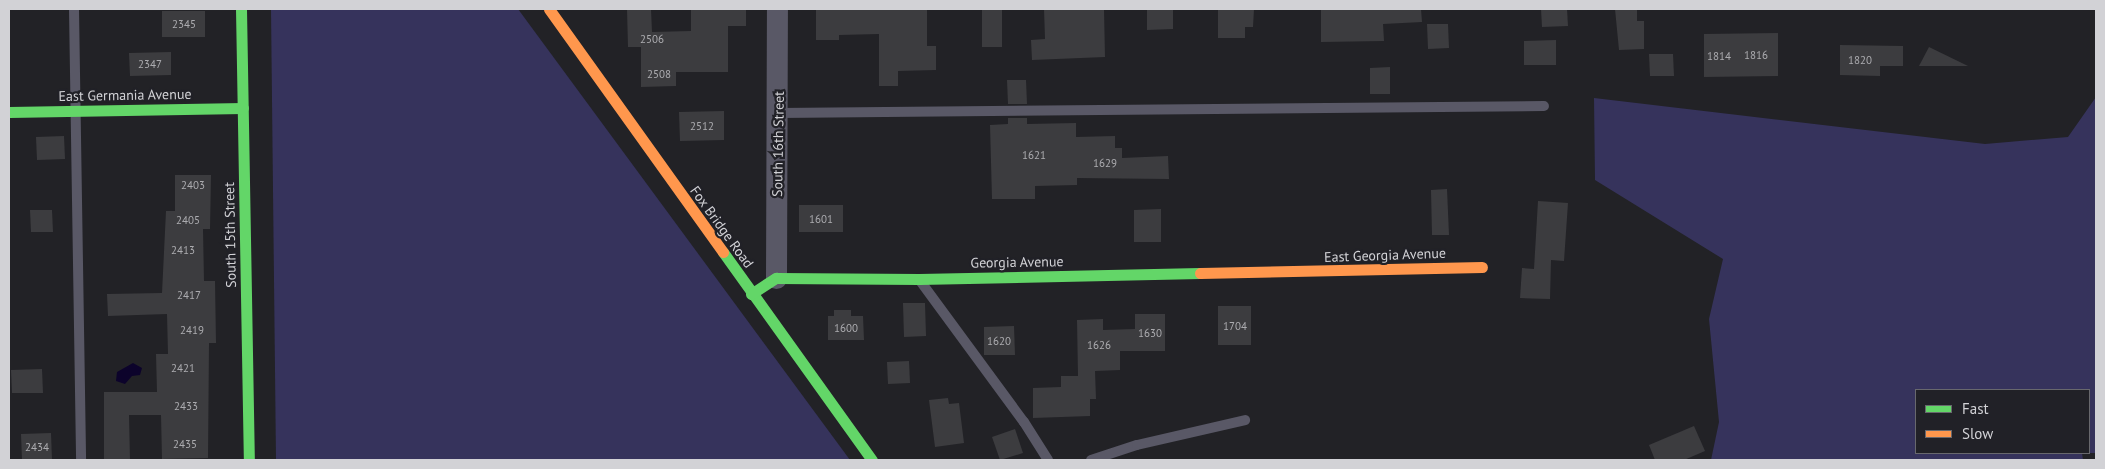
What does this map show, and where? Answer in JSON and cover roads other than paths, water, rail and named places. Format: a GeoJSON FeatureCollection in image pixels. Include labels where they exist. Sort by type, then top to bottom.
{"type":"FeatureCollection","features":[{"type":"Feature","properties":{"kind":"street","name":"South 15th Street"},"geometry":{"type":"LineString","coordinates":[[241,9],[249,460]]}},
{"type":"Feature","properties":{"kind":"street","name":"Fox Bridge Road"},"geometry":{"type":"LineString","coordinates":[[549,9],[751,294],[872,460]]}},
{"type":"Feature","properties":{"kind":"street","name":"South 16th Street"},"geometry":{"type":"LineString","coordinates":[[776,278],[779,113],[777,9]]}},
{"type":"Feature","properties":{"kind":"street","name":"East Germania Avenue"},"geometry":{"type":"LineString","coordinates":[[9,112],[243,108]]}},
{"type":"Feature","properties":{"kind":"street","name":"East Georgia Avenue"},"geometry":{"type":"LineString","coordinates":[[1288,272],[1482,267]]}},
{"type":"Feature","properties":{"kind":"street","name":"Georgia Avenue"},"geometry":{"type":"LineString","coordinates":[[776,278],[919,279],[1288,272]]}},
{"type":"Feature","properties":{"kind":"street"},"geometry":{"type":"LineString","coordinates":[[751,294],[776,278]]}},
{"type":"Feature","properties":{"kind":"lane"},"geometry":{"type":"LineString","coordinates":[[74,9],[81,460]]}},
{"type":"Feature","properties":{"kind":"lane"},"geometry":{"type":"LineString","coordinates":[[779,113],[1544,106]]}},
{"type":"Feature","properties":{"kind":"lane"},"geometry":{"type":"LineString","coordinates":[[919,279],[1024,422],[1048,460]]}},
{"type":"Feature","properties":{"kind":"lane"},"geometry":{"type":"LineString","coordinates":[[1091,460],[1137,445],[1245,420]]}}]}
